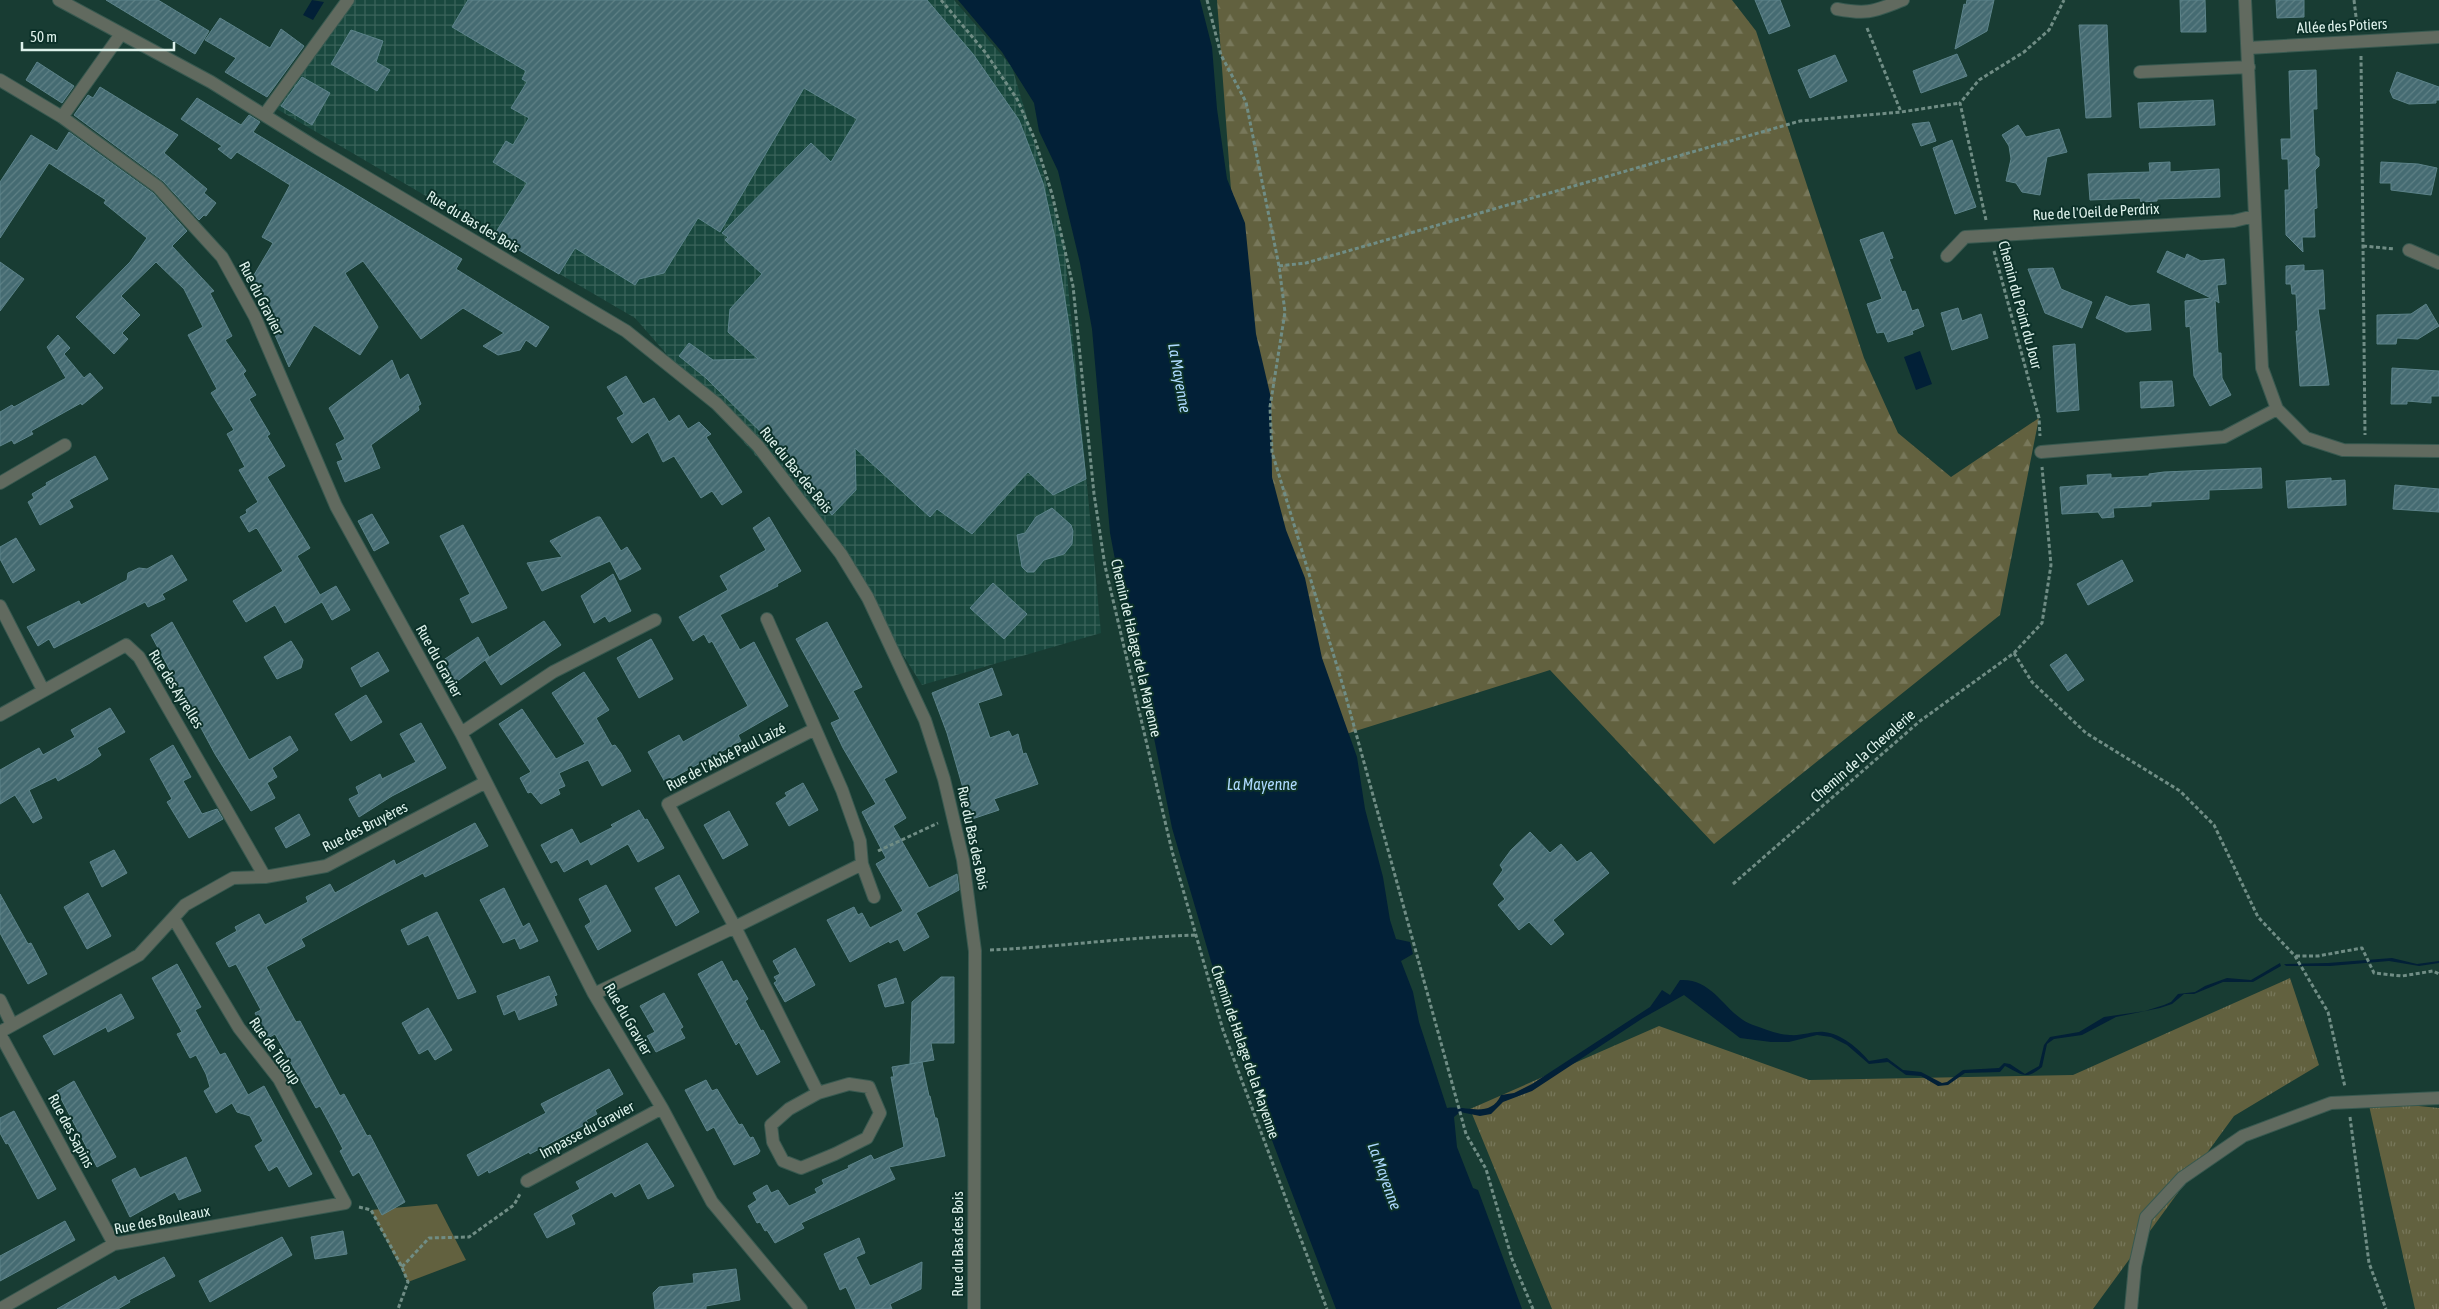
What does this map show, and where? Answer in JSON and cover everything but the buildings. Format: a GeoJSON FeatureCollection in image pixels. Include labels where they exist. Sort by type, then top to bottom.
{"type":"FeatureCollection","features":[{"type":"Feature","properties":{"kind":"street","name":"Rue du Bas des Bois"},"geometry":{"type":"LineString","coordinates":[[59,0],[211,82],[317,148],[626,331],[717,404],[758,446],[841,554],[868,598],[925,720],[954,816],[963,860],[975,951],[974,1309]]}},
{"type":"Feature","properties":{"kind":"street"},"geometry":{"type":"LineString","coordinates":[[265,114],[348,0]]}},
{"type":"Feature","properties":{"kind":"street"},"geometry":{"type":"LineString","coordinates":[[1837,9],[1861,13],[1874,11],[1903,0]]}},
{"type":"Feature","properties":{"kind":"street"},"geometry":{"type":"LineString","coordinates":[[2245,0],[2262,368],[2277,409],[2306,438],[2343,450],[2439,451]]}},
{"type":"Feature","properties":{"kind":"street"},"geometry":{"type":"LineString","coordinates":[[62,117],[121,34]]}},
{"type":"Feature","properties":{"kind":"street","name":"Allée des Potiers"},"geometry":{"type":"LineString","coordinates":[[2248,48],[2439,37]]}},
{"type":"Feature","properties":{"kind":"street"},"geometry":{"type":"LineString","coordinates":[[2140,72],[2249,67]]}},
{"type":"Feature","properties":{"kind":"street","name":"Rue du Gravier"},"geometry":{"type":"LineString","coordinates":[[0,80],[62,117],[158,187],[222,257],[254,318],[336,506],[486,782],[594,994],[662,1108],[712,1202],[801,1309]]}},
{"type":"Feature","properties":{"kind":"street","name":"Rue de l'Oeil de Perdrix"},"geometry":{"type":"LineString","coordinates":[[1947,256],[1965,237],[1990,234],[2234,221],[2254,216]]}},
{"type":"Feature","properties":{"kind":"street"},"geometry":{"type":"LineString","coordinates":[[2409,250],[2439,263]]}},
{"type":"Feature","properties":{"kind":"street"},"geometry":{"type":"LineString","coordinates":[[2041,452],[2224,437],[2277,409]]}},
{"type":"Feature","properties":{"kind":"street"},"geometry":{"type":"LineString","coordinates":[[0,483],[65,445]]}},
{"type":"Feature","properties":{"kind":"street"},"geometry":{"type":"LineString","coordinates":[[0,606],[43,690]]}},
{"type":"Feature","properties":{"kind":"street"},"geometry":{"type":"LineString","coordinates":[[460,733],[553,672],[655,620]]}},
{"type":"Feature","properties":{"kind":"street"},"geometry":{"type":"LineString","coordinates":[[767,620],[816,729],[860,841],[861,861],[874,897]]}},
{"type":"Feature","properties":{"kind":"street","name":"Rue des Ayrelles"},"geometry":{"type":"LineString","coordinates":[[0,715],[126,645],[139,657],[265,877]]}},
{"type":"Feature","properties":{"kind":"street","name":"Rue de l'Abbé Paul Laizé"},"geometry":{"type":"LineString","coordinates":[[816,729],[668,804],[735,927],[818,1093]]}},
{"type":"Feature","properties":{"kind":"street","name":"Rue des Bruyères"},"geometry":{"type":"LineString","coordinates":[[0,1033],[139,955],[186,905],[233,878],[265,877],[326,866],[486,782]]}},
{"type":"Feature","properties":{"kind":"street"},"geometry":{"type":"LineString","coordinates":[[594,994],[735,927],[861,861]]}},
{"type":"Feature","properties":{"kind":"street","name":"Rue de Tuloup"},"geometry":{"type":"LineString","coordinates":[[174,919],[239,1028],[279,1079],[345,1203]]}},
{"type":"Feature","properties":{"kind":"street"},"geometry":{"type":"LineString","coordinates":[[0,1000],[12,1025]]}},
{"type":"Feature","properties":{"kind":"street","name":"Rue des Sapins"},"geometry":{"type":"LineString","coordinates":[[0,1033],[114,1244]]}},
{"type":"Feature","properties":{"kind":"street"},"geometry":{"type":"LineString","coordinates":[[849,1084],[869,1087],[880,1113],[867,1138],[801,1168],[783,1161],[773,1142],[771,1125],[789,1109],[818,1093],[849,1084]]}},
{"type":"Feature","properties":{"kind":"street"},"geometry":{"type":"LineString","coordinates":[[2132,1309],[2135,1266],[2146,1217],[2182,1178],[2243,1136],[2331,1103],[2439,1098]]}},
{"type":"Feature","properties":{"kind":"street","name":"Impasse du Gravier"},"geometry":{"type":"LineString","coordinates":[[527,1181],[662,1108]]}},
{"type":"Feature","properties":{"kind":"street","name":"Rue des Bouleaux"},"geometry":{"type":"LineString","coordinates":[[0,1309],[114,1244],[345,1203]]}},
{"type":"Feature","properties":{"kind":"path","name":"Chemin de Halage de la Mayenne"},"geometry":{"type":"LineString","coordinates":[[941,0],[985,52],[1017,99],[1035,140],[1052,194],[1073,286],[1094,494],[1105,566],[1172,851],[1223,1030],[1327,1309]]}},
{"type":"Feature","properties":{"kind":"path"},"geometry":{"type":"LineString","coordinates":[[1207,0],[1220,55],[1246,102],[1280,266],[1285,312],[1270,407],[1272,452],[1343,686],[1466,1134],[1486,1169],[1512,1259],[1533,1309]]}},
{"type":"Feature","properties":{"kind":"path"},"geometry":{"type":"LineString","coordinates":[[1280,266],[1315,260],[1800,121],[1901,112],[1960,103],[1979,80],[2024,52],[2049,30],[2064,0]]}},
{"type":"Feature","properties":{"kind":"path"},"geometry":{"type":"LineString","coordinates":[[2354,0],[2361,42],[2366,450]]}},
{"type":"Feature","properties":{"kind":"path"},"geometry":{"type":"LineString","coordinates":[[1861,13],[1901,112]]}},
{"type":"Feature","properties":{"kind":"path","name":"Chemin du Point du Jour"},"geometry":{"type":"LineString","coordinates":[[1960,103],[1990,234],[2039,418],[2051,565],[2042,622],[2014,653]]}},
{"type":"Feature","properties":{"kind":"path"},"geometry":{"type":"LineString","coordinates":[[2363,246],[2409,250]]}},
{"type":"Feature","properties":{"kind":"path"},"geometry":{"type":"LineString","coordinates":[[2014,653],[2032,682],[2086,734],[2180,791],[2214,825],[2258,917],[2295,956],[2328,1012],[2348,1102],[2369,1263],[2386,1309]]}},
{"type":"Feature","properties":{"kind":"path","name":"Chemin de la Chevalerie"},"geometry":{"type":"LineString","coordinates":[[1733,884],[1920,721],[2014,653]]}},
{"type":"Feature","properties":{"kind":"path"},"geometry":{"type":"LineString","coordinates":[[861,861],[954,816]]}},
{"type":"Feature","properties":{"kind":"path"},"geometry":{"type":"LineString","coordinates":[[975,951],[1044,948],[1153,936],[1197,935]]}},
{"type":"Feature","properties":{"kind":"path"},"geometry":{"type":"LineString","coordinates":[[2295,956],[2318,956],[2362,948],[2374,972],[2402,976],[2432,971],[2439,974]]}},
{"type":"Feature","properties":{"kind":"path"},"geometry":{"type":"LineString","coordinates":[[402,1267],[429,1238],[469,1237],[514,1205],[527,1181]]}},
{"type":"Feature","properties":{"kind":"path"},"geometry":{"type":"LineString","coordinates":[[345,1203],[371,1210],[402,1267],[408,1282],[398,1309]]}},
{"type":"Feature","properties":{"kind":"shaded area"},"geometry":{"type":"Polygon","coordinates":[[[354,0],[954,0],[1012,67],[1064,243],[1101,633],[922,685],[832,543],[635,318],[277,109],[299,72],[354,0]]]}},
{"type":"Feature","properties":{"kind":"green space"},"geometry":{"type":"Polygon","coordinates":[[[1217,0],[1732,0],[1756,31],[1864,358],[1898,433],[1951,477],[2039,418],[2000,615],[1714,844],[1550,670],[1330,739],[1250,447],[1217,0]]]}},
{"type":"Feature","properties":{"kind":"green space"},"geometry":{"type":"Polygon","coordinates":[[[2290,978],[2319,1065],[2234,1116],[2093,1309],[1552,1309],[1470,1109],[1659,1026],[1809,1080],[2073,1075],[2290,978]]]}},
{"type":"Feature","properties":{"kind":"green space"},"geometry":{"type":"Polygon","coordinates":[[[2368,1101],[2439,1108],[2439,1309],[2415,1309],[2368,1101]]]}},
{"type":"Feature","properties":{"kind":"green space"},"geometry":{"type":"Polygon","coordinates":[[[437,1204],[466,1260],[408,1282],[371,1210],[437,1204]]]}},
{"type":"Feature","properties":{"kind":"water"},"geometry":{"type":"Polygon","coordinates":[[[312,0],[324,2],[313,20],[303,15],[312,0]]]}},
{"type":"Feature","properties":{"kind":"water","name":"La Mayenne"},"geometry":{"type":"Polygon","coordinates":[[[958,0],[1200,0],[1212,47],[1217,109],[1227,179],[1245,223],[1256,334],[1271,398],[1272,477],[1286,530],[1305,578],[1322,658],[1357,757],[1365,809],[1383,877],[1390,920],[1396,939],[1410,942],[1413,954],[1401,961],[1413,992],[1419,1022],[1447,1108],[1484,1109],[1491,1107],[1501,1095],[1514,1093],[1532,1084],[1650,1007],[1662,990],[1670,995],[1680,980],[1692,981],[1702,985],[1743,1020],[1753,1025],[1785,1035],[1831,1033],[1849,1042],[1869,1061],[1887,1058],[1903,1070],[1921,1072],[1942,1083],[1947,1082],[1963,1070],[1999,1068],[2004,1063],[2010,1064],[2025,1074],[2039,1066],[2044,1045],[2050,1037],[2079,1032],[2104,1017],[2145,1011],[2164,1005],[2171,1002],[2178,994],[2195,992],[2227,978],[2251,980],[2280,963],[2281,966],[2253,982],[2223,982],[2194,994],[2184,994],[2172,1004],[2160,1008],[2116,1017],[2082,1035],[2054,1039],[2047,1044],[2042,1067],[2031,1074],[2024,1075],[2020,1074],[2005,1066],[2000,1072],[1965,1073],[1948,1085],[1938,1086],[1921,1076],[1906,1075],[1888,1062],[1869,1064],[1847,1045],[1831,1037],[1817,1035],[1789,1042],[1740,1038],[1684,995],[1643,1018],[1532,1091],[1503,1102],[1491,1114],[1480,1116],[1460,1112],[1454,1117],[1457,1147],[1473,1188],[1478,1190],[1522,1309],[1336,1309],[1234,1040],[1172,828],[1147,703],[1130,639],[1110,533],[1092,329],[1080,263],[1058,171],[1039,131],[1034,103],[1002,52],[958,0]]]}},
{"type":"Feature","properties":{"kind":"water"},"geometry":{"type":"Polygon","coordinates":[[[1920,351],[1932,384],[1916,390],[1904,357],[1920,351]]]}},
{"type":"Feature","properties":{"kind":"water"},"geometry":{"type":"Polygon","coordinates":[[[2392,958],[2417,964],[2439,961],[2439,963],[2419,966],[2389,961],[2330,966],[2286,966],[2284,964],[2328,963],[2392,958]]]}}]}
